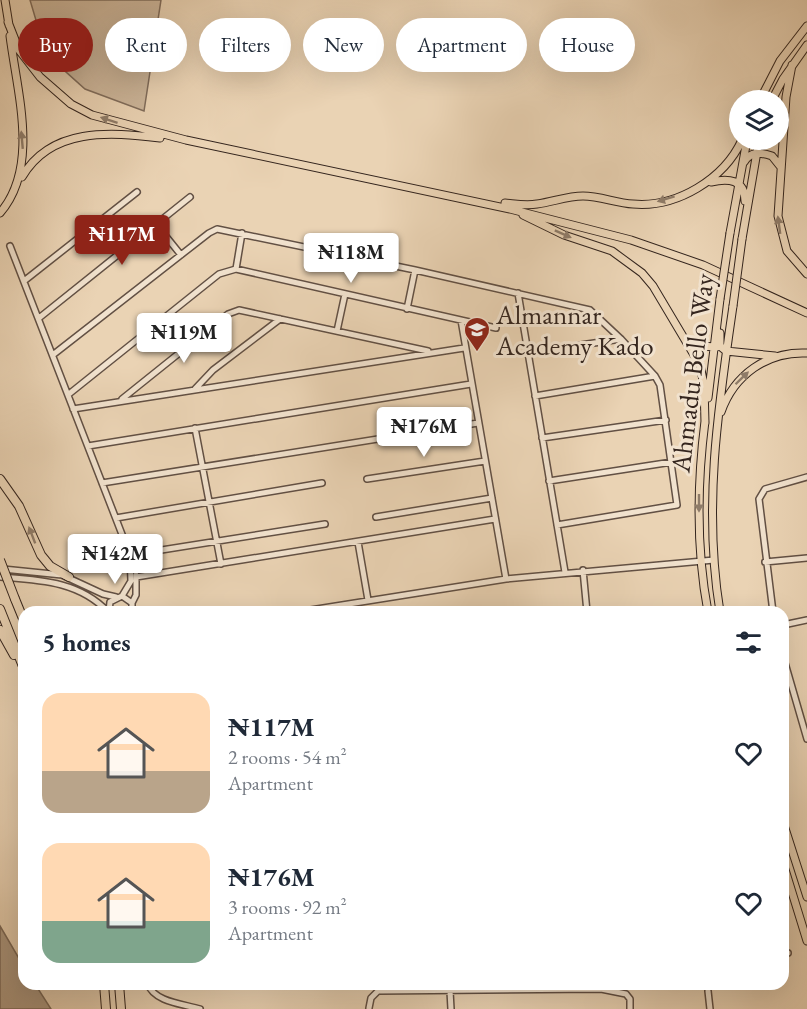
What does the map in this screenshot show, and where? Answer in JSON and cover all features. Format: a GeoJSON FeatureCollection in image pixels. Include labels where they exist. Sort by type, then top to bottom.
{"type":"FeatureCollection","features":[{"type":"Feature","properties":{"kind":"highway"},"geometry":{"type":"LineString","coordinates":[[0,479],[20,506],[41,555],[50,566],[69,578]]}},
{"type":"Feature","properties":{"kind":"highway"},"geometry":{"type":"LineString","coordinates":[[0,560],[18,606]]}},
{"type":"Feature","properties":{"kind":"highway"},"geometry":{"type":"LineString","coordinates":[[0,609],[18,655]]}},
{"type":"Feature","properties":{"kind":"highway"},"geometry":{"type":"LineString","coordinates":[[0,630],[18,660]]}},
{"type":"Feature","properties":{"kind":"highway"},"geometry":{"type":"LineString","coordinates":[[104,990],[106,1009]]}},
{"type":"Feature","properties":{"kind":"highway"},"geometry":{"type":"LineString","coordinates":[[119,990],[121,1009]]}},
{"type":"Feature","properties":{"kind":"main road"},"geometry":{"type":"LineString","coordinates":[[4,0],[23,139],[23,161],[18,185]]}},
{"type":"Feature","properties":{"kind":"main road"},"geometry":{"type":"LineString","coordinates":[[8,22],[13,38],[29,63],[53,90],[71,104],[92,115],[186,140],[510,208],[631,240],[703,265],[807,313]]}},
{"type":"Feature","properties":{"kind":"main road"},"geometry":{"type":"LineString","coordinates":[[765,90],[780,61],[807,26]]}},
{"type":"Feature","properties":{"kind":"main road"},"geometry":{"type":"LineString","coordinates":[[778,90],[807,45]]}},
{"type":"Feature","properties":{"kind":"main road"},"geometry":{"type":"LineString","coordinates":[[792,65],[787,87],[778,209],[781,234],[791,258],[807,274]]}},
{"type":"Feature","properties":{"kind":"main road"},"geometry":{"type":"LineString","coordinates":[[0,213],[38,156],[52,146],[71,139],[115,133],[186,140]]}},
{"type":"Feature","properties":{"kind":"main road"},"geometry":{"type":"LineString","coordinates":[[702,185],[729,163],[736,150]]}},
{"type":"Feature","properties":{"kind":"main road","name":"Ahmadu Bello Way"},"geometry":{"type":"LineString","coordinates":[[719,606],[714,560],[711,493],[720,348],[720,303],[745,150]]}},
{"type":"Feature","properties":{"kind":"main road","name":"Ahmadu Bello Way"},"geometry":{"type":"LineString","coordinates":[[707,606],[701,562],[699,495],[705,423],[720,348],[729,334],[757,150]]}},
{"type":"Feature","properties":{"kind":"main road"},"geometry":{"type":"LineString","coordinates":[[740,170],[748,156],[756,153],[775,157],[781,168]]}},
{"type":"Feature","properties":{"kind":"main road"},"geometry":{"type":"LineString","coordinates":[[469,200],[527,205],[584,196],[642,204],[664,200],[720,180],[738,182],[745,194],[743,235]]}},
{"type":"Feature","properties":{"kind":"main road"},"geometry":{"type":"LineString","coordinates":[[510,208],[564,235],[612,251],[633,265],[653,286],[684,337],[702,375],[705,423]]}},
{"type":"Feature","properties":{"kind":"main road"},"geometry":{"type":"LineString","coordinates":[[684,337],[699,346],[777,356],[807,353]]}},
{"type":"Feature","properties":{"kind":"main road"},"geometry":{"type":"LineString","coordinates":[[716,429],[724,402],[735,384],[754,367],[777,356]]}},
{"type":"Feature","properties":{"kind":"main road"},"geometry":{"type":"LineString","coordinates":[[789,841],[807,897]]}},
{"type":"Feature","properties":{"kind":"main road"},"geometry":{"type":"LineString","coordinates":[[789,882],[807,941]]}},
{"type":"Feature","properties":{"kind":"street"},"geometry":{"type":"LineString","coordinates":[[24,281],[137,192]]}},
{"type":"Feature","properties":{"kind":"street"},"geometry":{"type":"LineString","coordinates":[[39,318],[190,197]]}},
{"type":"Feature","properties":{"kind":"street"},"geometry":{"type":"LineString","coordinates":[[156,224],[181,255]]}},
{"type":"Feature","properties":{"kind":"street"},"geometry":{"type":"LineString","coordinates":[[54,354],[181,255],[217,230],[242,233],[415,270],[590,310],[598,315],[621,339],[655,376],[660,385],[677,501],[674,507],[557,525]]}},
{"type":"Feature","properties":{"kind":"street"},"geometry":{"type":"LineString","coordinates":[[236,269],[242,233]]}},
{"type":"Feature","properties":{"kind":"street"},"geometry":{"type":"LineString","coordinates":[[10,246],[54,354],[130,555],[131,581],[119,596],[110,602],[110,606]]}},
{"type":"Feature","properties":{"kind":"street"},"geometry":{"type":"LineString","coordinates":[[69,394],[219,274],[236,269],[496,328]]}},
{"type":"Feature","properties":{"kind":"street"},"geometry":{"type":"LineString","coordinates":[[407,309],[415,270]]}},
{"type":"Feature","properties":{"kind":"street"},"geometry":{"type":"LineString","coordinates":[[518,293],[565,572]]}},
{"type":"Feature","properties":{"kind":"street"},"geometry":{"type":"LineString","coordinates":[[337,331],[345,294]]}},
{"type":"Feature","properties":{"kind":"street"},"geometry":{"type":"LineString","coordinates":[[120,400],[233,311],[246,310],[432,352]]}},
{"type":"Feature","properties":{"kind":"street"},"geometry":{"type":"LineString","coordinates":[[194,390],[213,370],[280,319]]}},
{"type":"Feature","properties":{"kind":"street"},"geometry":{"type":"LineString","coordinates":[[461,320],[464,348],[506,579]]}},
{"type":"Feature","properties":{"kind":"street"},"geometry":{"type":"LineString","coordinates":[[527,353],[621,339]]}},
{"type":"Feature","properties":{"kind":"street"},"geometry":{"type":"LineString","coordinates":[[74,409],[464,348]]}},
{"type":"Feature","properties":{"kind":"street"},"geometry":{"type":"LineString","coordinates":[[535,396],[655,376]]}},
{"type":"Feature","properties":{"kind":"street"},"geometry":{"type":"LineString","coordinates":[[88,446],[471,384]]}},
{"type":"Feature","properties":{"kind":"street"},"geometry":{"type":"LineString","coordinates":[[542,438],[666,420]]}},
{"type":"Feature","properties":{"kind":"street"},"geometry":{"type":"LineString","coordinates":[[102,483],[478,423]]}},
{"type":"Feature","properties":{"kind":"street"},"geometry":{"type":"LineString","coordinates":[[195,428],[221,564]]}},
{"type":"Feature","properties":{"kind":"street"},"geometry":{"type":"LineString","coordinates":[[367,479],[485,461]]}},
{"type":"Feature","properties":{"kind":"street"},"geometry":{"type":"LineString","coordinates":[[549,481],[672,462]]}},
{"type":"Feature","properties":{"kind":"street"},"geometry":{"type":"LineString","coordinates":[[772,606],[760,517],[760,493],[765,489],[807,477]]}},
{"type":"Feature","properties":{"kind":"street"},"geometry":{"type":"LineString","coordinates":[[116,518],[210,504],[322,483]]}},
{"type":"Feature","properties":{"kind":"street"},"geometry":{"type":"LineString","coordinates":[[376,517],[492,498]]}},
{"type":"Feature","properties":{"kind":"street"},"geometry":{"type":"LineString","coordinates":[[136,577],[495,519]]}},
{"type":"Feature","properties":{"kind":"street"},"geometry":{"type":"LineString","coordinates":[[130,555],[325,524]]}},
{"type":"Feature","properties":{"kind":"street"},"geometry":{"type":"LineString","coordinates":[[358,542],[368,600]]}},
{"type":"Feature","properties":{"kind":"street"},"geometry":{"type":"LineString","coordinates":[[765,562],[807,558]]}},
{"type":"Feature","properties":{"kind":"street"},"geometry":{"type":"LineString","coordinates":[[333,606],[506,579],[583,570],[714,560]]}},
{"type":"Feature","properties":{"kind":"street"},"geometry":{"type":"LineString","coordinates":[[131,562],[136,577],[136,595],[132,603]]}},
{"type":"Feature","properties":{"kind":"street"},"geometry":{"type":"LineString","coordinates":[[0,568],[45,572],[69,578],[103,594],[119,596],[134,606]]}},
{"type":"Feature","properties":{"kind":"street"},"geometry":{"type":"LineString","coordinates":[[583,570],[586,606]]}},
{"type":"Feature","properties":{"kind":"street"},"geometry":{"type":"LineString","coordinates":[[0,577],[44,580],[67,586],[97,600],[103,606]]}},
{"type":"Feature","properties":{"kind":"street"},"geometry":{"type":"LineString","coordinates":[[789,624],[807,620]]}},
{"type":"Feature","properties":{"kind":"street"},"geometry":{"type":"LineString","coordinates":[[790,686],[807,739]]}},
{"type":"Feature","properties":{"kind":"street"},"geometry":{"type":"LineString","coordinates":[[151,990],[162,998],[200,1009]]}},
{"type":"Feature","properties":{"kind":"street"},"geometry":{"type":"LineString","coordinates":[[369,1009],[371,998],[378,992],[450,991],[619,991],[630,999],[630,1009]]}},
{"type":"Feature","properties":{"kind":"street"},"geometry":{"type":"LineString","coordinates":[[450,991],[451,1009]]}},
{"type":"Feature","properties":{"kind":"street"},"geometry":{"type":"LineString","coordinates":[[708,991],[710,1009]]}},
{"type":"Feature","properties":{"kind":"shaded area"},"geometry":{"type":"Polygon","coordinates":[[[30,0],[161,0],[158,18],[105,18],[105,72],[150,72],[144,111],[85,89],[66,72],[93,72],[93,18],[35,18],[30,0]]]}},
{"type":"Feature","properties":{"kind":"shaded area"},"geometry":{"type":"Polygon","coordinates":[[[0,926],[18,957],[18,990],[39,990],[51,1009],[0,1009],[0,926]]]}},
{"type":"Feature","properties":{"kind":"place","name":"Almannar Academy Kado"},"geometry":{"type":"Point","coordinates":[477,353]}}]}
